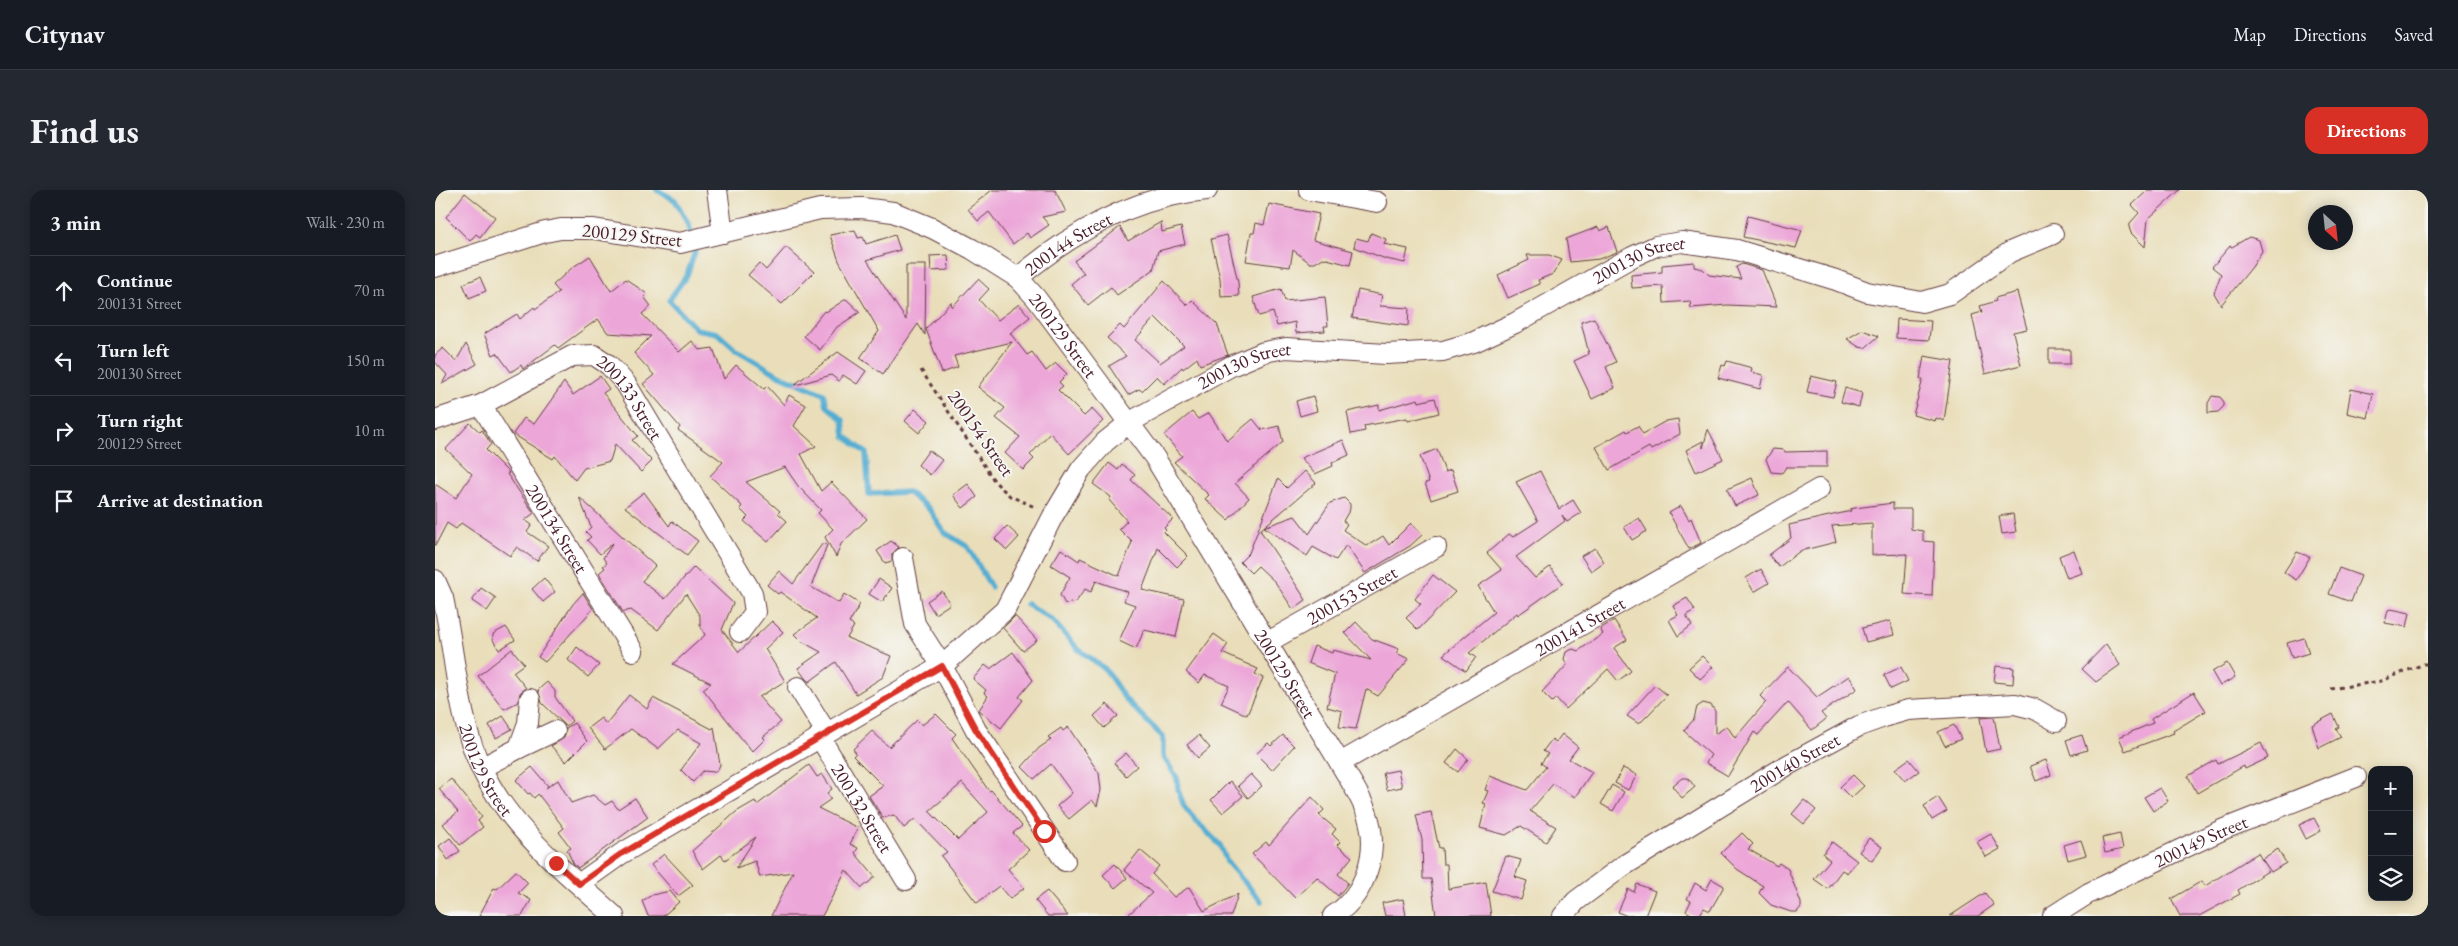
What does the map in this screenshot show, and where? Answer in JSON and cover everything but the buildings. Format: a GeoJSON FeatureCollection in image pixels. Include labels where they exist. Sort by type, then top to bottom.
{"type":"FeatureCollection","features":[{"type":"Feature","properties":{"kind":"street"},"geometry":{"type":"LineString","coordinates":[[716,235],[717,190]]}},
{"type":"Feature","properties":{"kind":"street","name":"200144 Street"},"geometry":{"type":"LineString","coordinates":[[1018,278],[1085,228],[1141,203],[1185,192],[1207,190]]}},
{"type":"Feature","properties":{"kind":"street"},"geometry":{"type":"LineString","coordinates":[[1309,190],[1377,202]]}},
{"type":"Feature","properties":{"kind":"street","name":"200129 Street"},"geometry":{"type":"LineString","coordinates":[[436,265],[545,232],[561,229],[594,229],[680,243],[820,209],[862,208],[893,212],[940,232],[1018,278],[1036,298],[1155,458],[1340,763],[1367,813],[1372,832],[1371,856],[1367,873],[1359,890],[1337,915]]}},
{"type":"Feature","properties":{"kind":"street","name":"200130 Street"},"geometry":{"type":"LineString","coordinates":[[579,884],[621,854],[822,734],[942,666],[1005,610],[1053,516],[1081,469],[1105,442],[1130,422],[1231,366],[1263,352],[1286,348],[1386,354],[1443,351],[1474,342],[1515,323],[1632,257],[1656,246],[1682,242],[1737,250],[1836,280],[1867,292],[1922,302],[1950,294],[2010,252],[2053,234]]}},
{"type":"Feature","properties":{"kind":"street","name":"200133 Street"},"geometry":{"type":"LineString","coordinates":[[435,420],[481,405],[572,356],[594,355],[609,365],[626,384],[751,593],[755,612],[741,632]]}},
{"type":"Feature","properties":{"kind":"street","name":"200134 Street"},"geometry":{"type":"LineString","coordinates":[[481,405],[633,651]]}},
{"type":"Feature","properties":{"kind":"street","name":"200141 Street"},"geometry":{"type":"LineString","coordinates":[[1340,763],[1819,489]]}},
{"type":"Feature","properties":{"kind":"street","name":"200153 Street"},"geometry":{"type":"LineString","coordinates":[[1267,642],[1436,547]]}},
{"type":"Feature","properties":{"kind":"street"},"geometry":{"type":"LineString","coordinates":[[903,558],[915,624],[942,666],[976,730],[1065,861]]}},
{"type":"Feature","properties":{"kind":"street","name":"200129 Street"},"geometry":{"type":"LineString","coordinates":[[435,580],[443,598],[442,632],[466,720],[481,768],[498,800],[524,832],[614,916]]}},
{"type":"Feature","properties":{"kind":"street","name":"200132 Street"},"geometry":{"type":"LineString","coordinates":[[798,687],[822,734],[906,880]]}},
{"type":"Feature","properties":{"kind":"street"},"geometry":{"type":"LineString","coordinates":[[519,748],[528,723],[530,699]]}},
{"type":"Feature","properties":{"kind":"street","name":"200140 Street"},"geometry":{"type":"LineString","coordinates":[[1563,916],[1576,901],[1623,866],[1786,766],[1867,723],[1907,710],[2015,704],[2035,709],[2056,721]]}},
{"type":"Feature","properties":{"kind":"street"},"geometry":{"type":"LineString","coordinates":[[481,768],[555,731]]}},
{"type":"Feature","properties":{"kind":"street","name":"200149 Street"},"geometry":{"type":"LineString","coordinates":[[2053,916],[2089,893],[2224,829],[2356,778]]}},
{"type":"Feature","properties":{"kind":"path","name":"200154 Street"},"geometry":{"type":"LineString","coordinates":[[921,370],[995,482],[1010,496],[1053,516]]}},
{"type":"Feature","properties":{"kind":"path"},"geometry":{"type":"LineString","coordinates":[[2331,689],[2381,681],[2428,664]]}},
{"type":"Feature","properties":{"kind":"waterway"},"geometry":{"type":"LineString","coordinates":[[657,190],[675,200],[689,225],[695,252],[687,275],[669,300],[696,329],[717,333],[735,349],[779,375],[824,394],[827,406],[843,420],[845,436],[866,453],[869,494],[908,492],[929,509],[944,532],[968,547],[991,587]]}},
{"type":"Feature","properties":{"kind":"waterway"},"geometry":{"type":"LineString","coordinates":[[1027,604],[1052,620],[1078,649],[1105,669],[1126,700],[1163,737],[1163,756],[1177,778],[1178,790],[1184,806],[1220,845],[1227,862],[1261,901]]}},
{"type":"Feature","properties":{"kind":"route"},"geometry":{"type":"LineString","coordinates":[[556,863],[579,884],[621,854],[819,736],[942,666],[976,730],[1044,831]]}}]}
